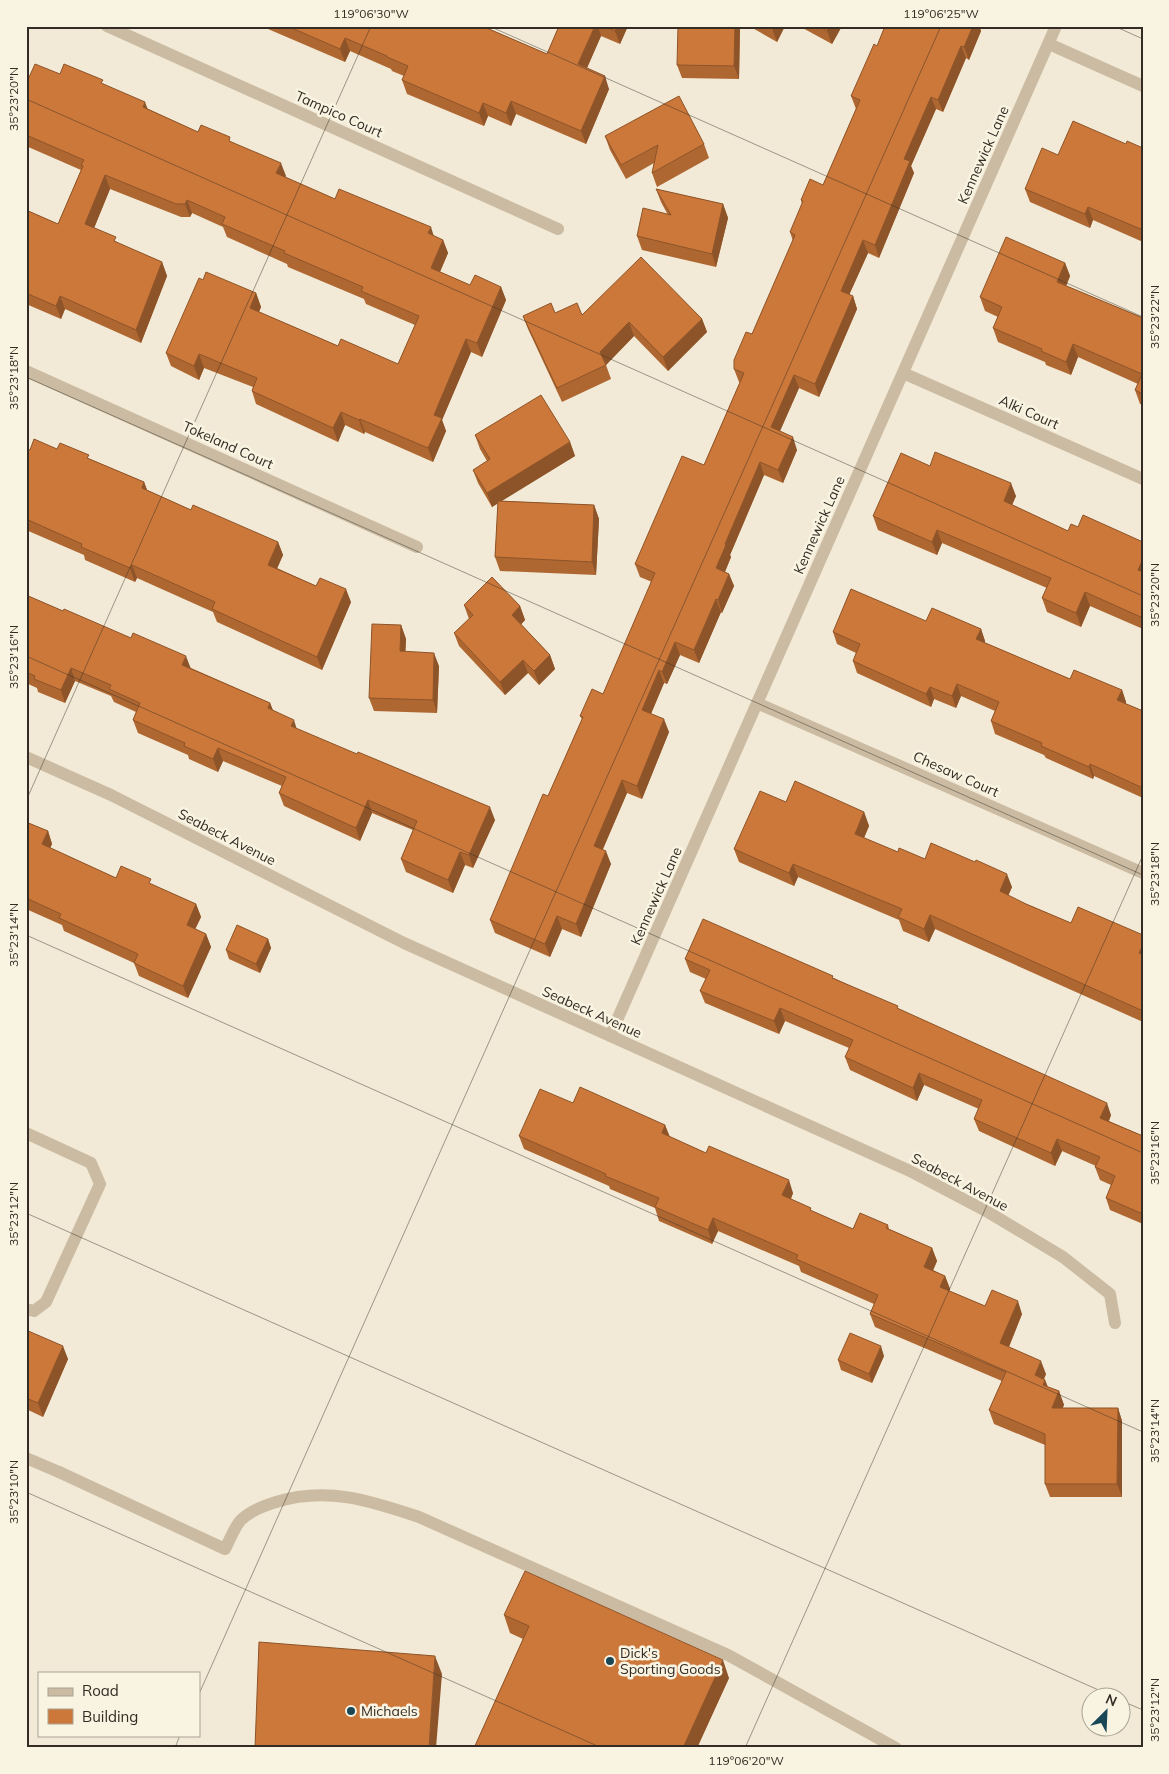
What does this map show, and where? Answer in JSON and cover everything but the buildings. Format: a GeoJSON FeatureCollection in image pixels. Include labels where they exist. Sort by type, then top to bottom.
{"type":"FeatureCollection","features":[{"type":"Feature","properties":{"kind":"street","name":"Tampico Court"},"geometry":{"type":"LineString","coordinates":[[107,26],[558,229]]}},
{"type":"Feature","properties":{"kind":"street","name":"Kennewick Lane"},"geometry":{"type":"LineString","coordinates":[[610,1036],[1056,26]]}},
{"type":"Feature","properties":{"kind":"street"},"geometry":{"type":"LineString","coordinates":[[1048,44],[1143,86]]}},
{"type":"Feature","properties":{"kind":"street","name":"Tokeland Court"},"geometry":{"type":"LineString","coordinates":[[26,371],[418,547]]}},
{"type":"Feature","properties":{"kind":"street","name":"Alki Court"},"geometry":{"type":"LineString","coordinates":[[903,373],[1143,478]]}},
{"type":"Feature","properties":{"kind":"street","name":"Chesaw Court"},"geometry":{"type":"LineString","coordinates":[[757,703],[1143,873]]}},
{"type":"Feature","properties":{"kind":"street","name":"Seabeck Avenue"},"geometry":{"type":"LineString","coordinates":[[26,757],[111,795],[404,943],[910,1172],[988,1212],[1063,1257],[1110,1294],[1115,1323]]}},
{"type":"Feature","properties":{"kind":"street"},"geometry":{"type":"LineString","coordinates":[[26,1134],[91,1163],[100,1184],[46,1302],[34,1311],[26,1309]]}},
{"type":"Feature","properties":{"kind":"street"},"geometry":{"type":"LineString","coordinates":[[26,1458],[225,1549],[240,1520],[261,1507],[294,1496],[332,1494],[375,1502],[419,1517],[728,1655],[896,1748]]}},
{"type":"Feature","properties":{"kind":"place","name":"Dick's Sporting Goods"},"geometry":{"type":"Point","coordinates":[610,1661]}},
{"type":"Feature","properties":{"kind":"place","name":"Michaels"},"geometry":{"type":"Point","coordinates":[351,1711]}}]}
